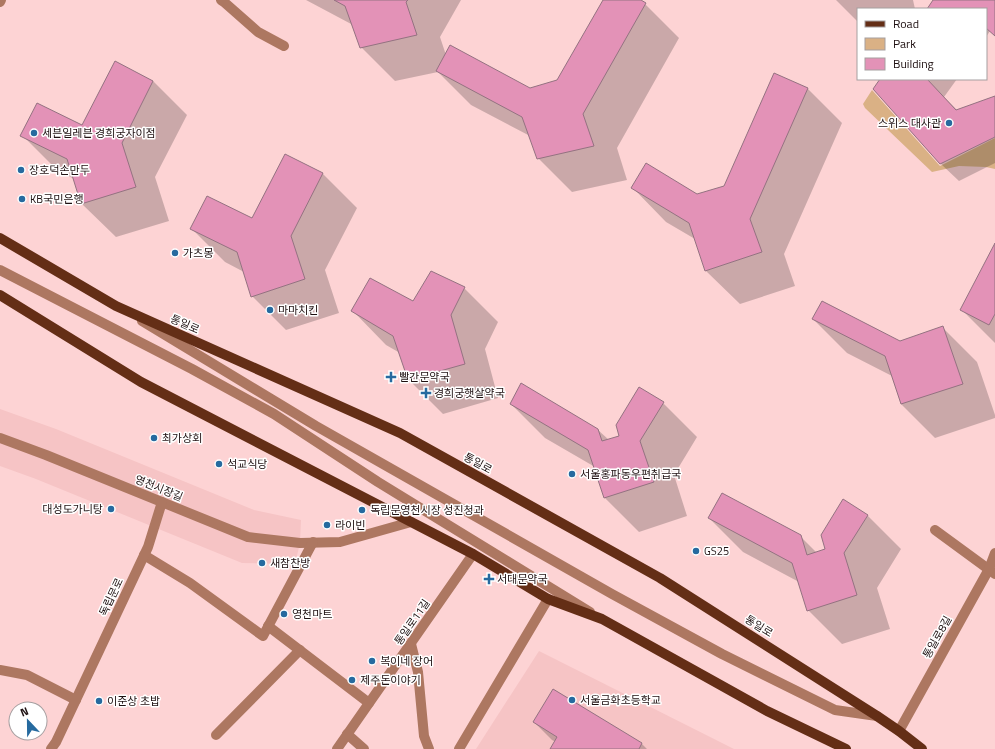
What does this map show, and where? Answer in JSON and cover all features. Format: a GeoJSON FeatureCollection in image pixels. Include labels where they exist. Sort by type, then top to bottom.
{"type":"FeatureCollection","features":[{"type":"Feature","properties":{"kind":"main road","name":"통일로"},"geometry":{"type":"LineString","coordinates":[[0,238],[116,306],[400,433],[660,578],[877,716],[922,749]]}},
{"type":"Feature","properties":{"kind":"main road"},"geometry":{"type":"LineString","coordinates":[[0,295],[141,382],[473,554],[548,599],[602,619],[767,711],[846,749]]}},
{"type":"Feature","properties":{"kind":"street"},"geometry":{"type":"LineString","coordinates":[[221,0],[258,32],[284,46]]}},
{"type":"Feature","properties":{"kind":"street"},"geometry":{"type":"LineString","coordinates":[[0,270],[192,369],[274,414],[378,482],[602,619]]}},
{"type":"Feature","properties":{"kind":"street"},"geometry":{"type":"LineString","coordinates":[[116,306],[316,426],[612,594],[701,642],[835,710],[877,716]]}},
{"type":"Feature","properties":{"kind":"street","name":"영천시장길"},"geometry":{"type":"LineString","coordinates":[[0,438],[46,455],[248,537],[300,543],[340,542],[411,522]]}},
{"type":"Feature","properties":{"kind":"street","name":"독립문로"},"geometry":{"type":"LineString","coordinates":[[50,749],[56,742],[148,547],[162,502]]}},
{"type":"Feature","properties":{"kind":"street"},"geometry":{"type":"LineString","coordinates":[[935,530],[992,571]]}},
{"type":"Feature","properties":{"kind":"street"},"geometry":{"type":"LineString","coordinates":[[144,555],[190,582],[263,636],[313,542]]}},
{"type":"Feature","properties":{"kind":"street","name":"통일로8길"},"geometry":{"type":"LineString","coordinates":[[899,731],[992,571],[995,553]]}},
{"type":"Feature","properties":{"kind":"street","name":"통일로11길"},"geometry":{"type":"LineString","coordinates":[[337,749],[473,554]]}},
{"type":"Feature","properties":{"kind":"street"},"geometry":{"type":"LineString","coordinates":[[459,749],[548,599]]}},
{"type":"Feature","properties":{"kind":"street"},"geometry":{"type":"LineString","coordinates":[[268,626],[369,703]]}},
{"type":"Feature","properties":{"kind":"street"},"geometry":{"type":"LineString","coordinates":[[411,644],[418,672],[424,736],[428,749]]}},
{"type":"Feature","properties":{"kind":"street"},"geometry":{"type":"LineString","coordinates":[[216,735],[300,650]]}},
{"type":"Feature","properties":{"kind":"street"},"geometry":{"type":"LineString","coordinates":[[0,670],[27,675],[76,700]]}},
{"type":"Feature","properties":{"kind":"street"},"geometry":{"type":"LineString","coordinates":[[347,734],[364,749]]}},
{"type":"Feature","properties":{"kind":"shaded area"},"geometry":{"type":"Polygon","coordinates":[[[0,409],[56,429],[254,510],[301,520],[300,543],[295,564],[242,563],[36,479],[0,466],[0,409]]]}},
{"type":"Feature","properties":{"kind":"shaded area","name":"서울금화초등학교"},"geometry":{"type":"Polygon","coordinates":[[[539,651],[734,749],[476,749],[539,651]]]}},
{"type":"Feature","properties":{"kind":"green space"},"geometry":{"type":"Polygon","coordinates":[[[872,90],[940,166],[995,138],[995,169],[986,167],[959,166],[932,172],[865,108],[863,104],[872,90]]]}},
{"type":"Feature","properties":{"kind":"building"},"geometry":{"type":"Polygon","coordinates":[[[334,0],[408,0],[406,2],[417,35],[360,48],[345,6],[334,0]]]}},
{"type":"Feature","properties":{"kind":"building"},"geometry":{"type":"Polygon","coordinates":[[[603,0],[641,0],[646,3],[583,114],[594,146],[537,159],[522,117],[436,71],[450,45],[530,88],[557,80],[603,0]]]}},
{"type":"Feature","properties":{"kind":"building"},"geometry":{"type":"Polygon","coordinates":[[[933,0],[995,0],[995,36],[987,29],[987,8],[928,8],[933,0]]]}},
{"type":"Feature","properties":{"kind":"building"},"geometry":{"type":"Polygon","coordinates":[[[115,61],[153,81],[122,143],[136,187],[81,204],[67,159],[20,136],[37,103],[82,125],[115,61]]]}},
{"type":"Feature","properties":{"kind":"building"},"geometry":{"type":"Polygon","coordinates":[[[774,73],[808,88],[750,219],[762,252],[705,271],[689,223],[631,188],[646,163],[697,194],[724,186],[774,73]]]}},
{"type":"Feature","properties":{"kind":"building","name":"스위스 대사관"},"geometry":{"type":"Polygon","coordinates":[[[879,80],[928,80],[956,110],[995,96],[995,137],[940,164],[873,89],[879,80]]]}},
{"type":"Feature","properties":{"kind":"building"},"geometry":{"type":"Polygon","coordinates":[[[285,154],[323,173],[291,236],[305,279],[251,297],[237,252],[190,229],[207,196],[252,218],[285,154]]]}},
{"type":"Feature","properties":{"kind":"building"},"geometry":{"type":"Polygon","coordinates":[[[995,243],[995,314],[989,325],[960,310],[995,243]]]}},
{"type":"Feature","properties":{"kind":"building"},"geometry":{"type":"Polygon","coordinates":[[[431,271],[465,287],[451,315],[465,364],[408,380],[393,336],[351,311],[370,278],[413,301],[431,271]]]}},
{"type":"Feature","properties":{"kind":"building"},"geometry":{"type":"Polygon","coordinates":[[[822,301],[900,341],[943,326],[963,384],[901,404],[885,356],[812,319],[822,301]]]}},
{"type":"Feature","properties":{"kind":"building"},"geometry":{"type":"Polygon","coordinates":[[[521,383],[598,429],[602,441],[619,436],[616,425],[639,387],[664,402],[640,441],[654,482],[604,498],[588,450],[510,404],[521,383]]]}},
{"type":"Feature","properties":{"kind":"building"},"geometry":{"type":"Polygon","coordinates":[[[722,493],[801,535],[807,555],[825,549],[821,535],[843,499],[868,515],[844,553],[857,595],[807,611],[792,563],[708,518],[722,493]]]}},
{"type":"Feature","properties":{"kind":"building"},"geometry":{"type":"Polygon","coordinates":[[[553,689],[642,743],[639,749],[550,749],[557,737],[533,722],[553,689]]]}},
{"type":"Feature","properties":{"kind":"place","name":"스위스 대사관"},"geometry":{"type":"Point","coordinates":[949,123]}},
{"type":"Feature","properties":{"kind":"place","name":"세븐일레븐 경희궁자이점"},"geometry":{"type":"Point","coordinates":[34,133]}},
{"type":"Feature","properties":{"kind":"place","name":"장호덕손만두"},"geometry":{"type":"Point","coordinates":[21,170]}},
{"type":"Feature","properties":{"kind":"place","name":"KB국민은행"},"geometry":{"type":"Point","coordinates":[22,199]}},
{"type":"Feature","properties":{"kind":"place","name":"가츠몽"},"geometry":{"type":"Point","coordinates":[175,253]}},
{"type":"Feature","properties":{"kind":"place","name":"마마치킨"},"geometry":{"type":"Point","coordinates":[270,310]}},
{"type":"Feature","properties":{"kind":"place","name":"빨간문약국"},"geometry":{"type":"Point","coordinates":[391,377]}},
{"type":"Feature","properties":{"kind":"place","name":"경희궁햇살약국"},"geometry":{"type":"Point","coordinates":[426,393]}},
{"type":"Feature","properties":{"kind":"place","name":"최가상회"},"geometry":{"type":"Point","coordinates":[154,438]}},
{"type":"Feature","properties":{"kind":"place","name":"석교식당"},"geometry":{"type":"Point","coordinates":[219,464]}},
{"type":"Feature","properties":{"kind":"place","name":"서울홍파동우편취급국"},"geometry":{"type":"Point","coordinates":[572,474]}},
{"type":"Feature","properties":{"kind":"place","name":"대성도가니탕"},"geometry":{"type":"Point","coordinates":[111,509]}},
{"type":"Feature","properties":{"kind":"place","name":"독립문영천시장 성진청과"},"geometry":{"type":"Point","coordinates":[362,510]}},
{"type":"Feature","properties":{"kind":"place","name":"라이빈"},"geometry":{"type":"Point","coordinates":[327,525]}},
{"type":"Feature","properties":{"kind":"place","name":"GS25"},"geometry":{"type":"Point","coordinates":[696,551]}},
{"type":"Feature","properties":{"kind":"place","name":"새참찬방"},"geometry":{"type":"Point","coordinates":[262,563]}},
{"type":"Feature","properties":{"kind":"place","name":"서대문약국"},"geometry":{"type":"Point","coordinates":[489,579]}},
{"type":"Feature","properties":{"kind":"place","name":"영천마트"},"geometry":{"type":"Point","coordinates":[284,614]}},
{"type":"Feature","properties":{"kind":"place","name":"복이네 장어"},"geometry":{"type":"Point","coordinates":[372,661]}},
{"type":"Feature","properties":{"kind":"place","name":"제주돈이야기"},"geometry":{"type":"Point","coordinates":[352,680]}},
{"type":"Feature","properties":{"kind":"place","name":"서울금화초등학교"},"geometry":{"type":"Point","coordinates":[572,700]}},
{"type":"Feature","properties":{"kind":"place","name":"이준상 초밥"},"geometry":{"type":"Point","coordinates":[99,701]}}]}
